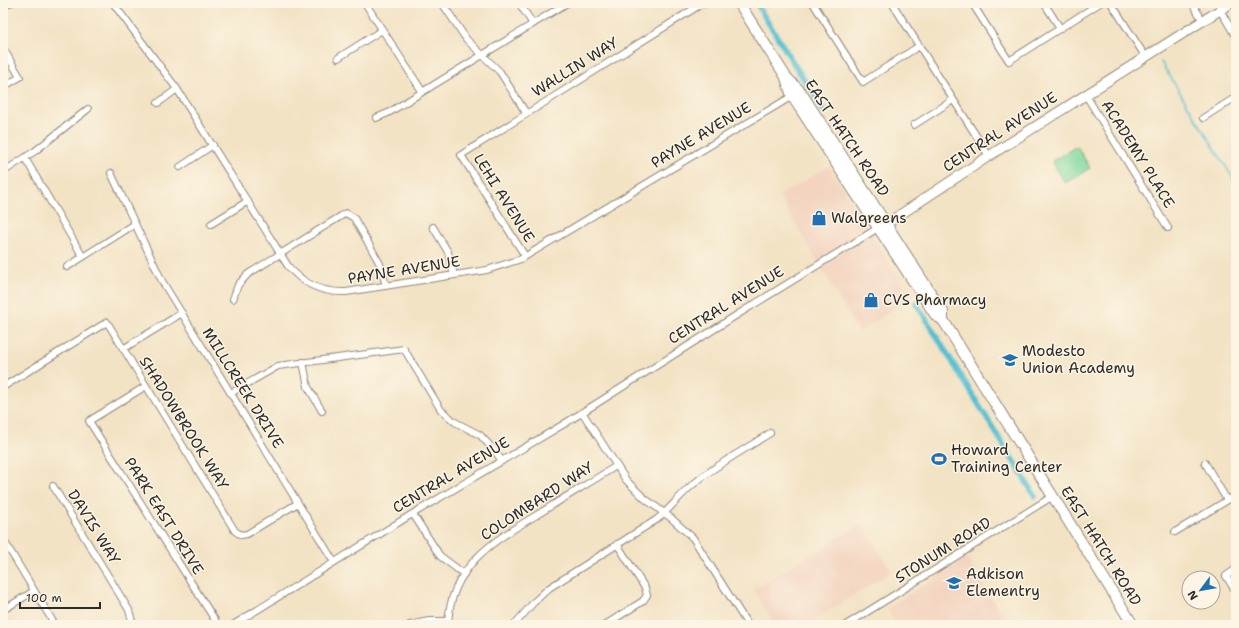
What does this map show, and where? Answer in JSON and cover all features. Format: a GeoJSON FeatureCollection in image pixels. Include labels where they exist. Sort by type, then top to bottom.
{"type":"FeatureCollection","features":[{"type":"Feature","properties":{"kind":"main road","name":"EAST HATCH ROAD"},"geometry":{"type":"LineString","coordinates":[[739,3],[786,77],[800,91],[936,316],[943,320],[1133,625]]}},
{"type":"Feature","properties":{"kind":"main road","name":"EAST HATCH ROAD"},"geometry":{"type":"LineString","coordinates":[[786,77],[792,96],[882,226]]}},
{"type":"Feature","properties":{"kind":"street"},"geometry":{"type":"LineString","coordinates":[[3,7],[10,3]]}},
{"type":"Feature","properties":{"kind":"street","name":"PAYNE AVENUE"},"geometry":{"type":"LineString","coordinates":[[113,3],[177,90],[281,255],[299,278],[322,290],[346,292],[495,269],[525,256],[800,91]]}},
{"type":"Feature","properties":{"kind":"street"},"geometry":{"type":"LineString","coordinates":[[365,3],[422,91]]}},
{"type":"Feature","properties":{"kind":"street"},"geometry":{"type":"LineString","coordinates":[[442,3],[467,40],[500,72],[526,113]]}},
{"type":"Feature","properties":{"kind":"street"},"geometry":{"type":"LineString","coordinates":[[520,3],[533,24]]}},
{"type":"Feature","properties":{"kind":"street"},"geometry":{"type":"LineString","coordinates":[[376,118],[388,113],[422,91],[484,56],[567,3]]}},
{"type":"Feature","properties":{"kind":"street","name":"WALLIN WAY"},"geometry":{"type":"LineString","coordinates":[[461,154],[703,3]]}},
{"type":"Feature","properties":{"kind":"street"},"geometry":{"type":"LineString","coordinates":[[813,3],[863,82],[919,46]]}},
{"type":"Feature","properties":{"kind":"street"},"geometry":{"type":"LineString","coordinates":[[892,3],[989,156]]}},
{"type":"Feature","properties":{"kind":"street"},"geometry":{"type":"LineString","coordinates":[[972,3],[1009,61],[1100,3]]}},
{"type":"Feature","properties":{"kind":"street"},"geometry":{"type":"LineString","coordinates":[[1044,3],[1060,28]]}},
{"type":"Feature","properties":{"kind":"street"},"geometry":{"type":"LineString","coordinates":[[1111,3],[1145,56]]}},
{"type":"Feature","properties":{"kind":"street"},"geometry":{"type":"LineString","coordinates":[[1192,3],[1203,20]]}},
{"type":"Feature","properties":{"kind":"street","name":"CENTRAL AVENUE"},"geometry":{"type":"LineString","coordinates":[[233,625],[582,412],[882,226],[1085,94],[1231,3]]}},
{"type":"Feature","properties":{"kind":"street"},"geometry":{"type":"LineString","coordinates":[[1220,10],[1236,37]]}},
{"type":"Feature","properties":{"kind":"street"},"geometry":{"type":"LineString","coordinates":[[338,58],[382,30]]}},
{"type":"Feature","properties":{"kind":"street"},"geometry":{"type":"LineString","coordinates":[[3,48],[20,77],[3,88]]}},
{"type":"Feature","properties":{"kind":"street"},"geometry":{"type":"LineString","coordinates":[[158,103],[177,90]]}},
{"type":"Feature","properties":{"kind":"street","name":"ACADEMY PLACE"},"geometry":{"type":"LineString","coordinates":[[1085,94],[1168,228]]}},
{"type":"Feature","properties":{"kind":"street"},"geometry":{"type":"LineString","coordinates":[[1203,118],[1236,97]]}},
{"type":"Feature","properties":{"kind":"street"},"geometry":{"type":"LineString","coordinates":[[914,125],[953,100]]}},
{"type":"Feature","properties":{"kind":"street"},"geometry":{"type":"LineString","coordinates":[[3,172],[25,158],[88,109]]}},
{"type":"Feature","properties":{"kind":"street"},"geometry":{"type":"LineString","coordinates":[[180,167],[213,145]]}},
{"type":"Feature","properties":{"kind":"street","name":"LEHI AVENUE"},"geometry":{"type":"LineString","coordinates":[[461,154],[525,256]]}},
{"type":"Feature","properties":{"kind":"street"},"geometry":{"type":"LineString","coordinates":[[25,158],[83,257]]}},
{"type":"Feature","properties":{"kind":"street","name":"MILLCREEK DRIVE"},"geometry":{"type":"LineString","coordinates":[[111,173],[162,281],[334,562]]}},
{"type":"Feature","properties":{"kind":"street"},"geometry":{"type":"LineString","coordinates":[[211,224],[248,201]]}},
{"type":"Feature","properties":{"kind":"street"},"geometry":{"type":"LineString","coordinates":[[233,299],[238,285],[248,274],[281,255],[340,216],[348,214],[354,218],[380,264],[386,286]]}},
{"type":"Feature","properties":{"kind":"street"},"geometry":{"type":"LineString","coordinates":[[67,267],[135,224]]}},
{"type":"Feature","properties":{"kind":"street"},"geometry":{"type":"LineString","coordinates":[[432,227],[448,252],[454,276]]}},
{"type":"Feature","properties":{"kind":"street"},"geometry":{"type":"LineString","coordinates":[[123,349],[182,313]]}},
{"type":"Feature","properties":{"kind":"street","name":"SHADOWBROOK WAY"},"geometry":{"type":"LineString","coordinates":[[3,387],[107,322],[235,531],[241,534],[247,534],[298,503]]}},
{"type":"Feature","properties":{"kind":"street"},"geometry":{"type":"LineString","coordinates":[[231,393],[271,369],[303,362],[404,349],[441,410],[455,422],[480,435],[502,461]]}},
{"type":"Feature","properties":{"kind":"street"},"geometry":{"type":"LineString","coordinates":[[303,362],[308,387],[322,411]]}},
{"type":"Feature","properties":{"kind":"street","name":"PARK EAST DRIVE"},"geometry":{"type":"LineString","coordinates":[[146,386],[89,421],[218,625]]}},
{"type":"Feature","properties":{"kind":"street"},"geometry":{"type":"LineString","coordinates":[[582,412],[616,466],[634,490],[680,525],[693,538],[748,625]]}},
{"type":"Feature","properties":{"kind":"street"},"geometry":{"type":"LineString","coordinates":[[514,625],[534,602],[549,588],[664,514],[684,492],[703,476],[770,433]]}},
{"type":"Feature","properties":{"kind":"street"},"geometry":{"type":"LineString","coordinates":[[1205,463],[1227,500]]}},
{"type":"Feature","properties":{"kind":"street","name":"COLOMBARD WAY"},"geometry":{"type":"LineString","coordinates":[[448,623],[453,596],[464,574],[479,554],[489,545],[616,466]]}},
{"type":"Feature","properties":{"kind":"street","name":"DAVIS WAY"},"geometry":{"type":"LineString","coordinates":[[53,486],[129,610],[133,625]]}},
{"type":"Feature","properties":{"kind":"street"},"geometry":{"type":"LineString","coordinates":[[1175,532],[1236,495]]}},
{"type":"Feature","properties":{"kind":"street","name":"STONUM ROAD"},"geometry":{"type":"LineString","coordinates":[[846,625],[1053,496]]}},
{"type":"Feature","properties":{"kind":"street"},"geometry":{"type":"LineString","coordinates":[[413,514],[440,556],[464,574]]}},
{"type":"Feature","properties":{"kind":"street"},"geometry":{"type":"LineString","coordinates":[[3,540],[55,625]]}},
{"type":"Feature","properties":{"kind":"street"},"geometry":{"type":"LineString","coordinates":[[605,625],[643,601],[646,595],[645,588],[617,544]]}},
{"type":"Feature","properties":{"kind":"street"},"geometry":{"type":"LineString","coordinates":[[1236,569],[1226,576],[1236,592]]}},
{"type":"Feature","properties":{"kind":"street"},"geometry":{"type":"LineString","coordinates":[[3,610],[34,591]]}},
{"type":"Feature","properties":{"kind":"street"},"geometry":{"type":"LineString","coordinates":[[410,625],[429,621],[448,623]]}},
{"type":"Feature","properties":{"kind":"street"},"geometry":{"type":"LineString","coordinates":[[359,625],[365,625]]}},
{"type":"Feature","properties":{"kind":"shaded area"},"geometry":{"type":"Polygon","coordinates":[[[829,166],[911,298],[859,332],[779,196],[829,166]]]}},
{"type":"Feature","properties":{"kind":"shaded area"},"geometry":{"type":"Polygon","coordinates":[[[862,524],[892,572],[806,625],[775,625],[753,589],[862,524]]]}},
{"type":"Feature","properties":{"kind":"shaded area","name":"Adkison Elementry"},"geometry":{"type":"Polygon","coordinates":[[[967,558],[1008,625],[897,625],[887,608],[967,558]]]}},
{"type":"Feature","properties":{"kind":"green space"},"geometry":{"type":"Polygon","coordinates":[[[1077,146],[1090,168],[1065,183],[1052,161],[1077,146]]]}},
{"type":"Feature","properties":{"kind":"waterway"},"geometry":{"type":"LineString","coordinates":[[756,3],[823,110]]}},
{"type":"Feature","properties":{"kind":"waterway"},"geometry":{"type":"LineString","coordinates":[[1161,62],[1236,183]]}},
{"type":"Feature","properties":{"kind":"waterway"},"geometry":{"type":"LineString","coordinates":[[916,303],[1035,496]]}},
{"type":"Feature","properties":{"kind":"place","name":"Walgreens"},"geometry":{"type":"Point","coordinates":[819,218]}},
{"type":"Feature","properties":{"kind":"place","name":"CVS Pharmacy"},"geometry":{"type":"Point","coordinates":[871,300]}},
{"type":"Feature","properties":{"kind":"place","name":"Modesto Union Academy"},"geometry":{"type":"Point","coordinates":[1010,360]}},
{"type":"Feature","properties":{"kind":"place","name":"Howard Training Center"},"geometry":{"type":"Point","coordinates":[939,459]}},
{"type":"Feature","properties":{"kind":"place","name":"Adkison Elementry"},"geometry":{"type":"Point","coordinates":[954,583]}}]}
